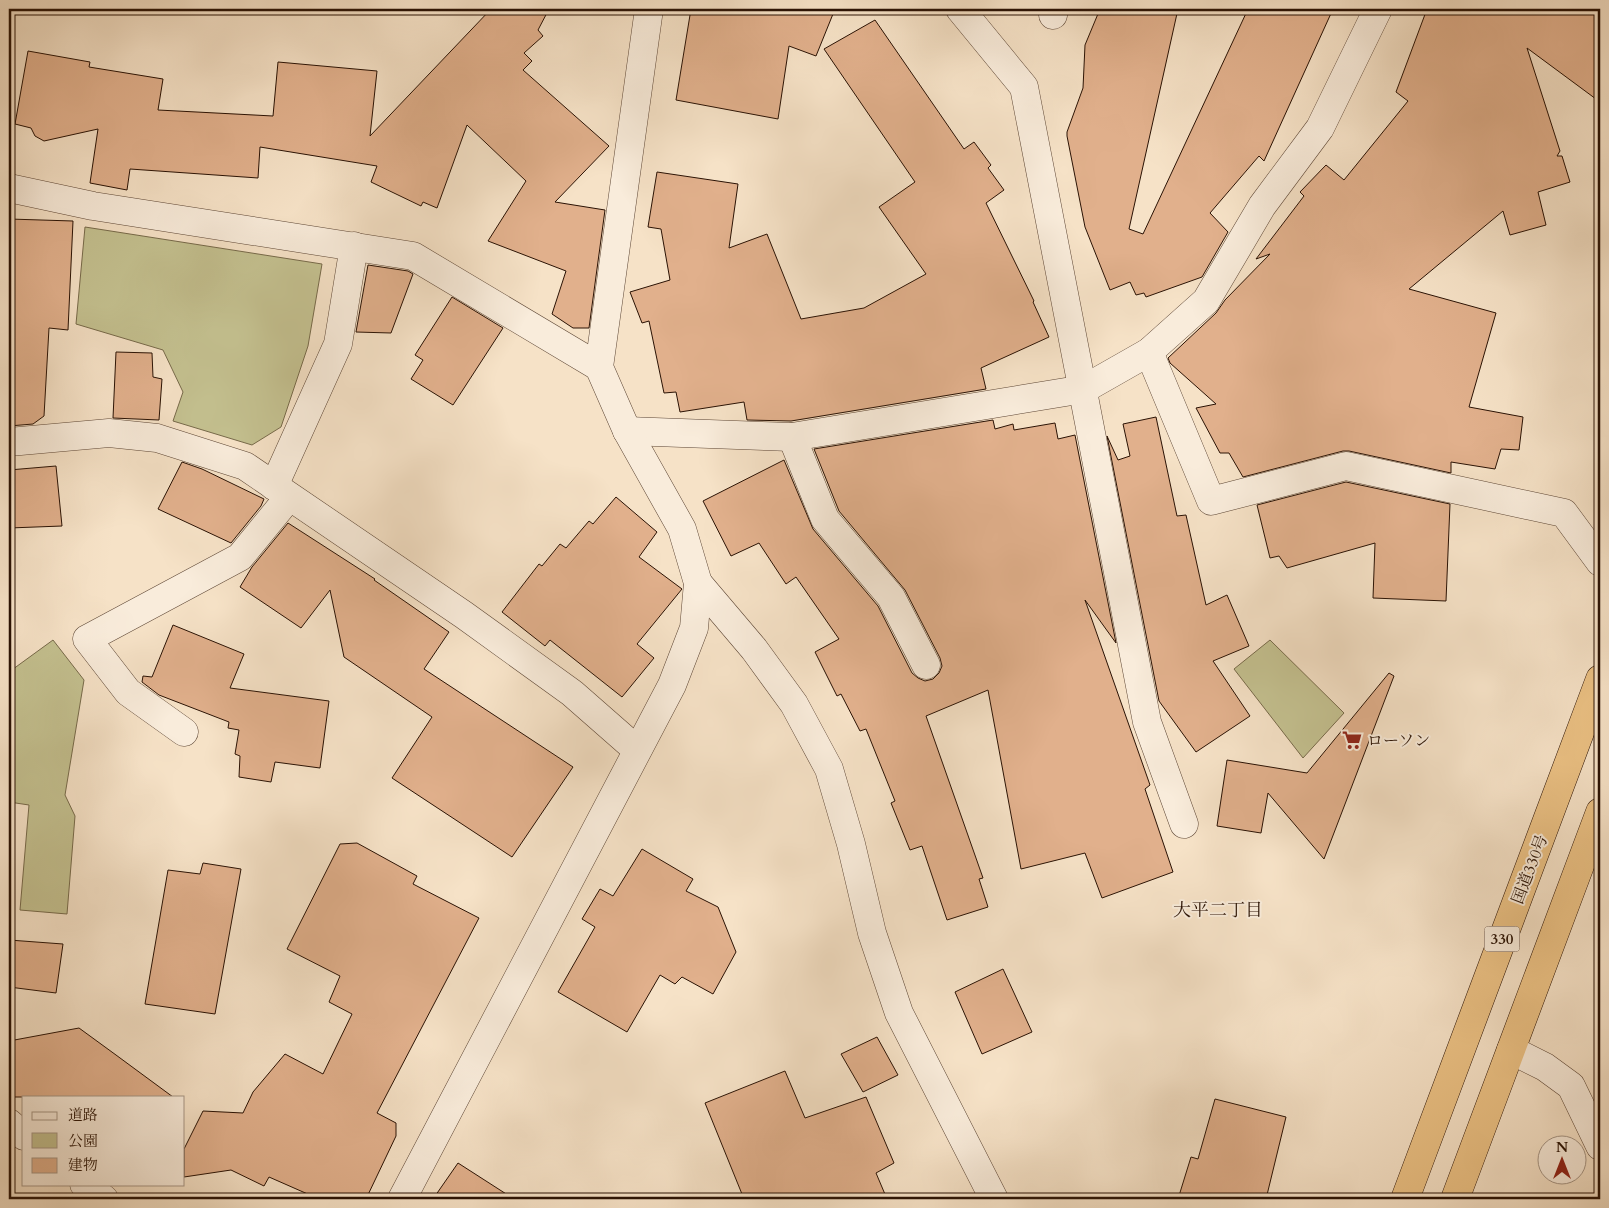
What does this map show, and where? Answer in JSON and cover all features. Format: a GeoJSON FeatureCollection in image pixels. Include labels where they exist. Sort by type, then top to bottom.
{"type":"FeatureCollection","features":[{"type":"Feature","properties":{"kind":"highway","name":"国道330号"},"geometry":{"type":"LineString","coordinates":[[1405,1199],[1600,679]]}},
{"type":"Feature","properties":{"kind":"highway"},"geometry":{"type":"LineString","coordinates":[[1455,1199],[1600,812]]}},
{"type":"Feature","properties":{"kind":"street"},"geometry":{"type":"LineString","coordinates":[[402,1199],[672,685],[694,628],[698,583],[682,528],[628,431],[599,367],[649,9]]}},
{"type":"Feature","properties":{"kind":"street"},"geometry":{"type":"LineString","coordinates":[[960,9],[1024,87],[1148,722],[1184,824]]}},
{"type":"Feature","properties":{"kind":"street"},"geometry":{"type":"LineString","coordinates":[[628,431],[792,437],[1084,389],[1149,352],[1206,301],[1262,206],[1320,128],[1378,9]]}},
{"type":"Feature","properties":{"kind":"street"},"geometry":{"type":"LineString","coordinates":[[9,188],[93,206],[413,256],[599,367]]}},
{"type":"Feature","properties":{"kind":"street"},"geometry":{"type":"LineString","coordinates":[[184,732],[128,692],[87,639],[240,557],[282,492],[338,344],[354,246]]}},
{"type":"Feature","properties":{"kind":"street"},"geometry":{"type":"LineString","coordinates":[[1149,352],[1211,501],[1346,466],[1564,513],[1600,562]]}},
{"type":"Feature","properties":{"kind":"street"},"geometry":{"type":"LineString","coordinates":[[9,442],[109,433],[157,438],[245,466],[464,615],[572,693],[637,750]]}},
{"type":"Feature","properties":{"kind":"street"},"geometry":{"type":"LineString","coordinates":[[792,437],[825,519],[891,597],[926,665]]}},
{"type":"Feature","properties":{"kind":"street"},"geometry":{"type":"LineString","coordinates":[[698,583],[754,649],[794,704],[829,769],[851,844],[872,933],[898,1013],[994,1199]]}},
{"type":"Feature","properties":{"kind":"street"},"geometry":{"type":"LineString","coordinates":[[1511,1050],[1545,1067],[1571,1086],[1600,1146]]}},
{"type":"Feature","properties":{"kind":"street"},"geometry":{"type":"LineString","coordinates":[[9,1123],[22,1134]]}},
{"type":"Feature","properties":{"kind":"street"},"geometry":{"type":"LineString","coordinates":[[87,1186],[104,1199]]}},
{"type":"Feature","properties":{"kind":"green space"},"geometry":{"type":"Polygon","coordinates":[[[85,227],[322,264],[308,346],[281,427],[252,445],[173,421],[183,392],[163,350],[76,324],[85,227]]]}},
{"type":"Feature","properties":{"kind":"green space"},"geometry":{"type":"Polygon","coordinates":[[[53,640],[84,680],[65,795],[75,816],[67,914],[20,910],[29,805],[9,802],[9,672],[53,640]]]}},
{"type":"Feature","properties":{"kind":"green space"},"geometry":{"type":"Polygon","coordinates":[[[1270,640],[1344,713],[1303,758],[1234,669],[1270,640]]]}},
{"type":"Feature","properties":{"kind":"building"},"geometry":{"type":"Polygon","coordinates":[[[491,9],[549,9],[538,30],[543,36],[524,53],[532,61],[523,70],[609,146],[555,202],[605,210],[589,328],[573,328],[552,314],[566,271],[488,241],[526,181],[467,125],[437,208],[423,202],[421,206],[371,182],[377,166],[260,147],[258,178],[130,169],[127,190],[90,183],[98,129],[44,141],[35,136],[31,128],[15,124],[28,51],[90,62],[89,67],[163,79],[158,110],[273,116],[278,62],[377,71],[370,136],[491,9]]]}},
{"type":"Feature","properties":{"kind":"building"},"geometry":{"type":"Polygon","coordinates":[[[691,9],[835,9],[816,56],[789,46],[778,119],[676,100],[691,9]]]}},
{"type":"Feature","properties":{"kind":"building"},"geometry":{"type":"Polygon","coordinates":[[[1100,9],[1178,9],[1129,229],[1143,234],[1248,9],[1333,9],[1264,161],[1259,156],[1210,213],[1228,232],[1202,277],[1146,297],[1144,293],[1136,295],[1130,282],[1110,290],[1085,227],[1067,136],[1083,88],[1085,45],[1100,9]]]}},
{"type":"Feature","properties":{"kind":"building"},"geometry":{"type":"Polygon","coordinates":[[[1427,9],[1600,9],[1600,102],[1527,48],[1560,151],[1557,156],[1562,156],[1570,182],[1538,192],[1546,225],[1510,235],[1503,211],[1409,289],[1496,313],[1469,407],[1523,417],[1519,450],[1501,449],[1495,469],[1451,462],[1451,473],[1343,451],[1243,477],[1229,453],[1220,453],[1196,408],[1216,404],[1170,363],[1168,358],[1216,313],[1225,300],[1270,254],[1256,259],[1304,196],[1300,192],[1326,165],[1344,180],[1408,101],[1396,92],[1427,9]]]}},
{"type":"Feature","properties":{"kind":"building"},"geometry":{"type":"Polygon","coordinates":[[[875,20],[964,149],[974,142],[991,165],[988,168],[1004,190],[986,203],[1034,301],[1049,337],[981,368],[986,389],[791,421],[747,420],[744,402],[680,412],[676,392],[664,393],[649,321],[642,323],[630,292],[670,280],[661,229],[648,227],[657,172],[738,184],[729,248],[767,234],[801,319],[864,308],[926,274],[879,207],[915,182],[824,49],[875,20]]]}},
{"type":"Feature","properties":{"kind":"building"},"geometry":{"type":"Polygon","coordinates":[[[9,219],[73,221],[68,330],[49,328],[44,416],[33,424],[9,426],[9,219]]]}},
{"type":"Feature","properties":{"kind":"building"},"geometry":{"type":"Polygon","coordinates":[[[368,265],[408,271],[413,274],[391,333],[356,332],[368,265]]]}},
{"type":"Feature","properties":{"kind":"building"},"geometry":{"type":"Polygon","coordinates":[[[452,297],[503,328],[453,405],[411,379],[423,360],[415,355],[452,297]]]}},
{"type":"Feature","properties":{"kind":"building"},"geometry":{"type":"Polygon","coordinates":[[[116,352],[152,353],[153,377],[162,379],[159,420],[113,418],[116,352]]]}},
{"type":"Feature","properties":{"kind":"building"},"geometry":{"type":"Polygon","coordinates":[[[1156,417],[1177,516],[1186,515],[1206,605],[1227,595],[1249,646],[1213,661],[1250,716],[1196,752],[1159,701],[1107,436],[1118,460],[1130,456],[1123,424],[1156,417]]]}},
{"type":"Feature","properties":{"kind":"building"},"geometry":{"type":"Polygon","coordinates":[[[993,420],[995,429],[1013,424],[1014,430],[1055,423],[1058,439],[1075,435],[1116,643],[1085,600],[1150,785],[1145,789],[1173,872],[1102,898],[1085,853],[1021,869],[988,690],[926,716],[983,878],[979,879],[988,907],[947,920],[922,846],[910,850],[891,803],[895,801],[866,729],[860,731],[841,694],[837,696],[815,652],[839,639],[796,577],[786,584],[759,543],[731,556],[703,501],[784,460],[813,529],[878,606],[912,673],[925,681],[933,679],[939,673],[942,666],[940,658],[905,590],[839,511],[814,449],[993,420]]]}},
{"type":"Feature","properties":{"kind":"building"},"geometry":{"type":"Polygon","coordinates":[[[182,462],[202,469],[264,499],[261,506],[231,543],[158,509],[182,462]]]}},
{"type":"Feature","properties":{"kind":"building"},"geometry":{"type":"Polygon","coordinates":[[[56,466],[62,526],[9,528],[9,470],[56,466]]]}},
{"type":"Feature","properties":{"kind":"building"},"geometry":{"type":"Polygon","coordinates":[[[1346,482],[1450,504],[1446,601],[1373,598],[1375,543],[1287,568],[1279,556],[1270,558],[1257,505],[1346,482]]]}},
{"type":"Feature","properties":{"kind":"building"},"geometry":{"type":"Polygon","coordinates":[[[616,497],[657,532],[639,557],[682,589],[637,644],[654,658],[622,697],[550,640],[545,646],[502,612],[539,564],[542,566],[560,544],[566,548],[589,521],[593,524],[616,497]]]}},
{"type":"Feature","properties":{"kind":"building"},"geometry":{"type":"Polygon","coordinates":[[[288,523],[375,579],[449,632],[424,669],[573,767],[512,857],[392,778],[432,717],[344,657],[330,590],[301,628],[240,587],[252,567],[288,523]]]}},
{"type":"Feature","properties":{"kind":"building"},"geometry":{"type":"Polygon","coordinates":[[[173,625],[244,654],[230,688],[329,701],[320,768],[275,762],[271,782],[239,777],[240,756],[235,754],[239,730],[228,728],[229,722],[159,695],[142,682],[143,676],[152,677],[173,625]]]}},
{"type":"Feature","properties":{"kind":"building"},"geometry":{"type":"Polygon","coordinates":[[[1389,673],[1394,676],[1324,859],[1268,793],[1261,833],[1217,826],[1227,760],[1307,773],[1389,673]]]}},
{"type":"Feature","properties":{"kind":"building"},"geometry":{"type":"Polygon","coordinates":[[[357,843],[417,876],[413,884],[479,918],[377,1113],[396,1123],[396,1136],[366,1199],[319,1199],[269,1177],[264,1186],[231,1170],[185,1177],[185,1147],[203,1111],[243,1113],[253,1092],[285,1054],[323,1074],[352,1014],[329,1002],[340,976],[287,949],[340,844],[357,843]]]}},
{"type":"Feature","properties":{"kind":"building"},"geometry":{"type":"Polygon","coordinates":[[[642,849],[693,879],[686,891],[718,907],[736,952],[713,994],[682,977],[675,984],[660,975],[627,1032],[558,992],[595,927],[582,919],[600,889],[613,896],[642,849]]]}},
{"type":"Feature","properties":{"kind":"building"},"geometry":{"type":"Polygon","coordinates":[[[203,863],[241,869],[215,1014],[145,1004],[168,870],[200,874],[203,863]]]}},
{"type":"Feature","properties":{"kind":"building"},"geometry":{"type":"Polygon","coordinates":[[[9,940],[63,944],[56,993],[9,987],[9,940]]]}},
{"type":"Feature","properties":{"kind":"building"},"geometry":{"type":"Polygon","coordinates":[[[1003,969],[1032,1032],[982,1054],[955,992],[1003,969]]]}},
{"type":"Feature","properties":{"kind":"building"},"geometry":{"type":"Polygon","coordinates":[[[79,1028],[172,1096],[9,1097],[9,1041],[79,1028]]]}},
{"type":"Feature","properties":{"kind":"building"},"geometry":{"type":"Polygon","coordinates":[[[877,1037],[898,1075],[863,1092],[841,1054],[877,1037]]]}},
{"type":"Feature","properties":{"kind":"building"},"geometry":{"type":"Polygon","coordinates":[[[785,1071],[805,1118],[866,1097],[894,1163],[876,1173],[887,1199],[744,1199],[705,1103],[785,1071]]]}},
{"type":"Feature","properties":{"kind":"building"},"geometry":{"type":"Polygon","coordinates":[[[1215,1099],[1286,1117],[1266,1199],[1178,1199],[1191,1157],[1198,1159],[1215,1099]]]}},
{"type":"Feature","properties":{"kind":"building"},"geometry":{"type":"Polygon","coordinates":[[[458,1163],[514,1199],[433,1199],[458,1163]]]}},
{"type":"Feature","properties":{"kind":"place","name":"ローソン"},"geometry":{"type":"Point","coordinates":[1352,740]}},
{"type":"Feature","properties":{"kind":"district","name":"大平二丁目"},"geometry":{"type":"Point","coordinates":[1218,910]}}]}
